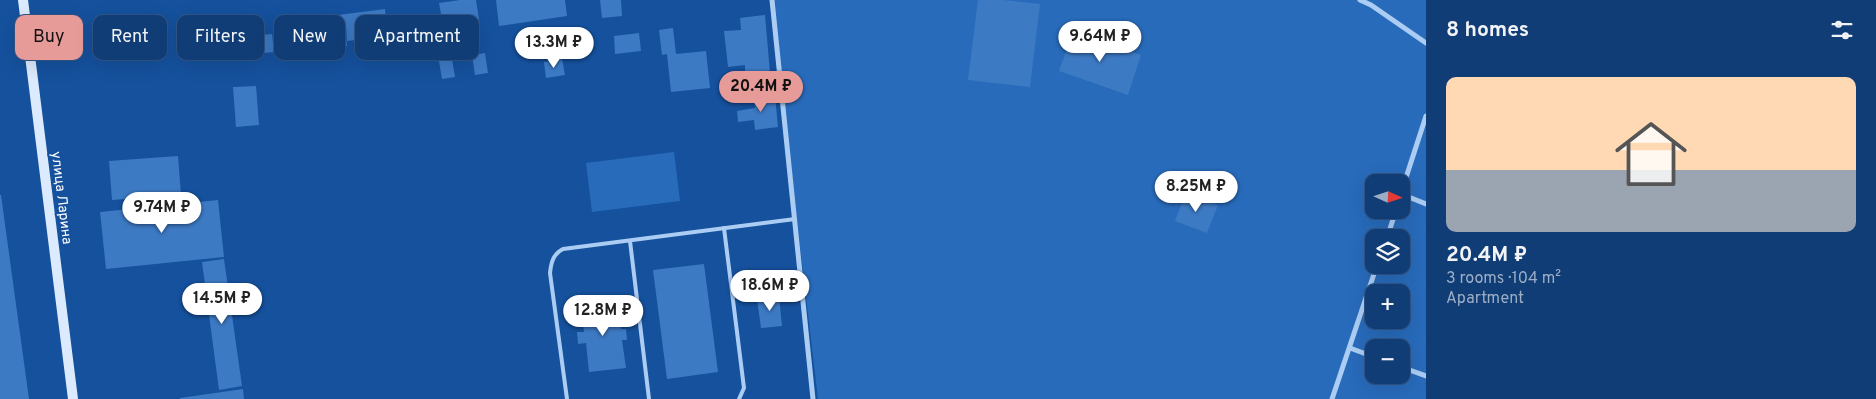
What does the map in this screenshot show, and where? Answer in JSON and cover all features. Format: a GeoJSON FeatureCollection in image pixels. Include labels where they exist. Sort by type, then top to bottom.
{"type":"FeatureCollection","features":[{"type":"Feature","properties":{"kind":"main road","name":"улица Ларина"},"geometry":{"type":"LineString","coordinates":[[23,0],[73,399]]}},
{"type":"Feature","properties":{"kind":"street"},"geometry":{"type":"LineString","coordinates":[[772,0],[813,399]]}},
{"type":"Feature","properties":{"kind":"street"},"geometry":{"type":"LineString","coordinates":[[1360,0],[1371,5],[1426,43]]}},
{"type":"Feature","properties":{"kind":"street"},"geometry":{"type":"LineString","coordinates":[[1407,174],[1426,116]]}},
{"type":"Feature","properties":{"kind":"street"},"geometry":{"type":"LineString","coordinates":[[1410,198],[1426,204]]}},
{"type":"Feature","properties":{"kind":"street"},"geometry":{"type":"LineString","coordinates":[[1332,399],[1375,274]]}},
{"type":"Feature","properties":{"kind":"street"},"geometry":{"type":"LineString","coordinates":[[1350,348],[1365,353]]}},
{"type":"Feature","properties":{"kind":"street"},"geometry":{"type":"LineString","coordinates":[[1410,370],[1426,376]]}},
{"type":"Feature","properties":{"kind":"lane"},"geometry":{"type":"LineString","coordinates":[[568,399],[550,273],[551,263],[558,252],[563,249],[795,219]]}},
{"type":"Feature","properties":{"kind":"lane"},"geometry":{"type":"LineString","coordinates":[[724,228],[744,388],[739,399]]}},
{"type":"Feature","properties":{"kind":"lane"},"geometry":{"type":"LineString","coordinates":[[630,240],[649,399]]}},
{"type":"Feature","properties":{"kind":"shaded area"},"geometry":{"type":"Polygon","coordinates":[[[771,0],[1426,0],[1426,399],[818,399],[771,0]]]}},
{"type":"Feature","properties":{"kind":"shaded area"},"geometry":{"type":"Polygon","coordinates":[[[674,152],[680,201],[592,212],[586,163],[674,152]]]}},
{"type":"Feature","properties":{"kind":"building"},"geometry":{"type":"Polygon","coordinates":[[[476,0],[478,15],[441,15],[439,3],[476,0]]]}},
{"type":"Feature","properties":{"kind":"building"},"geometry":{"type":"Polygon","coordinates":[[[496,0],[565,0],[567,16],[499,26],[496,0]]]}},
{"type":"Feature","properties":{"kind":"building"},"geometry":{"type":"Polygon","coordinates":[[[600,0],[621,0],[622,16],[602,18],[600,0]]]}},
{"type":"Feature","properties":{"kind":"building"},"geometry":{"type":"Polygon","coordinates":[[[978,0],[1003,0],[1040,4],[1030,87],[968,80],[978,0]]]}},
{"type":"Feature","properties":{"kind":"building"},"geometry":{"type":"Polygon","coordinates":[[[385,9],[386,15],[355,15],[355,40],[347,41],[345,15],[338,15],[385,9]]]}},
{"type":"Feature","properties":{"kind":"building"},"geometry":{"type":"Polygon","coordinates":[[[765,15],[770,73],[745,75],[745,65],[728,67],[724,31],[741,30],[740,18],[765,15]]]}},
{"type":"Feature","properties":{"kind":"building"},"geometry":{"type":"Polygon","coordinates":[[[345,27],[347,46],[345,46],[345,27]]]}},
{"type":"Feature","properties":{"kind":"building"},"geometry":{"type":"Polygon","coordinates":[[[673,28],[676,54],[706,51],[710,88],[671,92],[667,54],[662,55],[659,30],[673,28]]]}},
{"type":"Feature","properties":{"kind":"building"},"geometry":{"type":"Polygon","coordinates":[[[1073,32],[1141,55],[1128,95],[1059,71],[1073,32]]]}},
{"type":"Feature","properties":{"kind":"building"},"geometry":{"type":"Polygon","coordinates":[[[639,33],[641,51],[615,54],[614,36],[639,33]]]}},
{"type":"Feature","properties":{"kind":"building"},"geometry":{"type":"Polygon","coordinates":[[[272,34],[274,52],[264,53],[264,35],[272,34]]]}},
{"type":"Feature","properties":{"kind":"building"},"geometry":{"type":"Polygon","coordinates":[[[485,53],[488,73],[475,75],[473,60],[479,60],[479,54],[485,53]]]}},
{"type":"Feature","properties":{"kind":"building"},"geometry":{"type":"Polygon","coordinates":[[[562,59],[565,75],[546,78],[544,62],[562,59]]]}},
{"type":"Feature","properties":{"kind":"building"},"geometry":{"type":"Polygon","coordinates":[[[452,60],[455,77],[442,79],[439,61],[452,60]]]}},
{"type":"Feature","properties":{"kind":"building"},"geometry":{"type":"Polygon","coordinates":[[[256,86],[259,125],[236,127],[233,87],[256,86]]]}},
{"type":"Feature","properties":{"kind":"building"},"geometry":{"type":"Polygon","coordinates":[[[775,95],[778,127],[755,130],[754,120],[738,122],[737,111],[755,108],[754,98],[775,95]]]}},
{"type":"Feature","properties":{"kind":"building"},"geometry":{"type":"Polygon","coordinates":[[[178,156],[181,195],[112,200],[109,161],[178,156]]]}},
{"type":"Feature","properties":{"kind":"building"},"geometry":{"type":"Polygon","coordinates":[[[1186,192],[1218,205],[1207,233],[1175,221],[1186,192]]]}},
{"type":"Feature","properties":{"kind":"building"},"geometry":{"type":"Polygon","coordinates":[[[1,195],[29,399],[0,399],[1,195]]]}},
{"type":"Feature","properties":{"kind":"building"},"geometry":{"type":"Polygon","coordinates":[[[218,200],[224,257],[106,269],[100,212],[218,200]]]}},
{"type":"Feature","properties":{"kind":"building"},"geometry":{"type":"Polygon","coordinates":[[[224,259],[242,386],[219,390],[202,262],[224,259]]]}},
{"type":"Feature","properties":{"kind":"building"},"geometry":{"type":"Polygon","coordinates":[[[704,264],[718,372],[667,379],[653,270],[704,264]]]}},
{"type":"Feature","properties":{"kind":"building"},"geometry":{"type":"Polygon","coordinates":[[[779,296],[782,326],[761,328],[757,299],[779,296]]]}},
{"type":"Feature","properties":{"kind":"building"},"geometry":{"type":"Polygon","coordinates":[[[618,302],[621,329],[626,329],[627,340],[622,340],[626,368],[589,372],[586,343],[578,344],[577,332],[584,332],[581,306],[618,302]]]}},
{"type":"Feature","properties":{"kind":"building"},"geometry":{"type":"Polygon","coordinates":[[[243,389],[244,399],[180,399],[180,398],[243,389]]]}}]}
